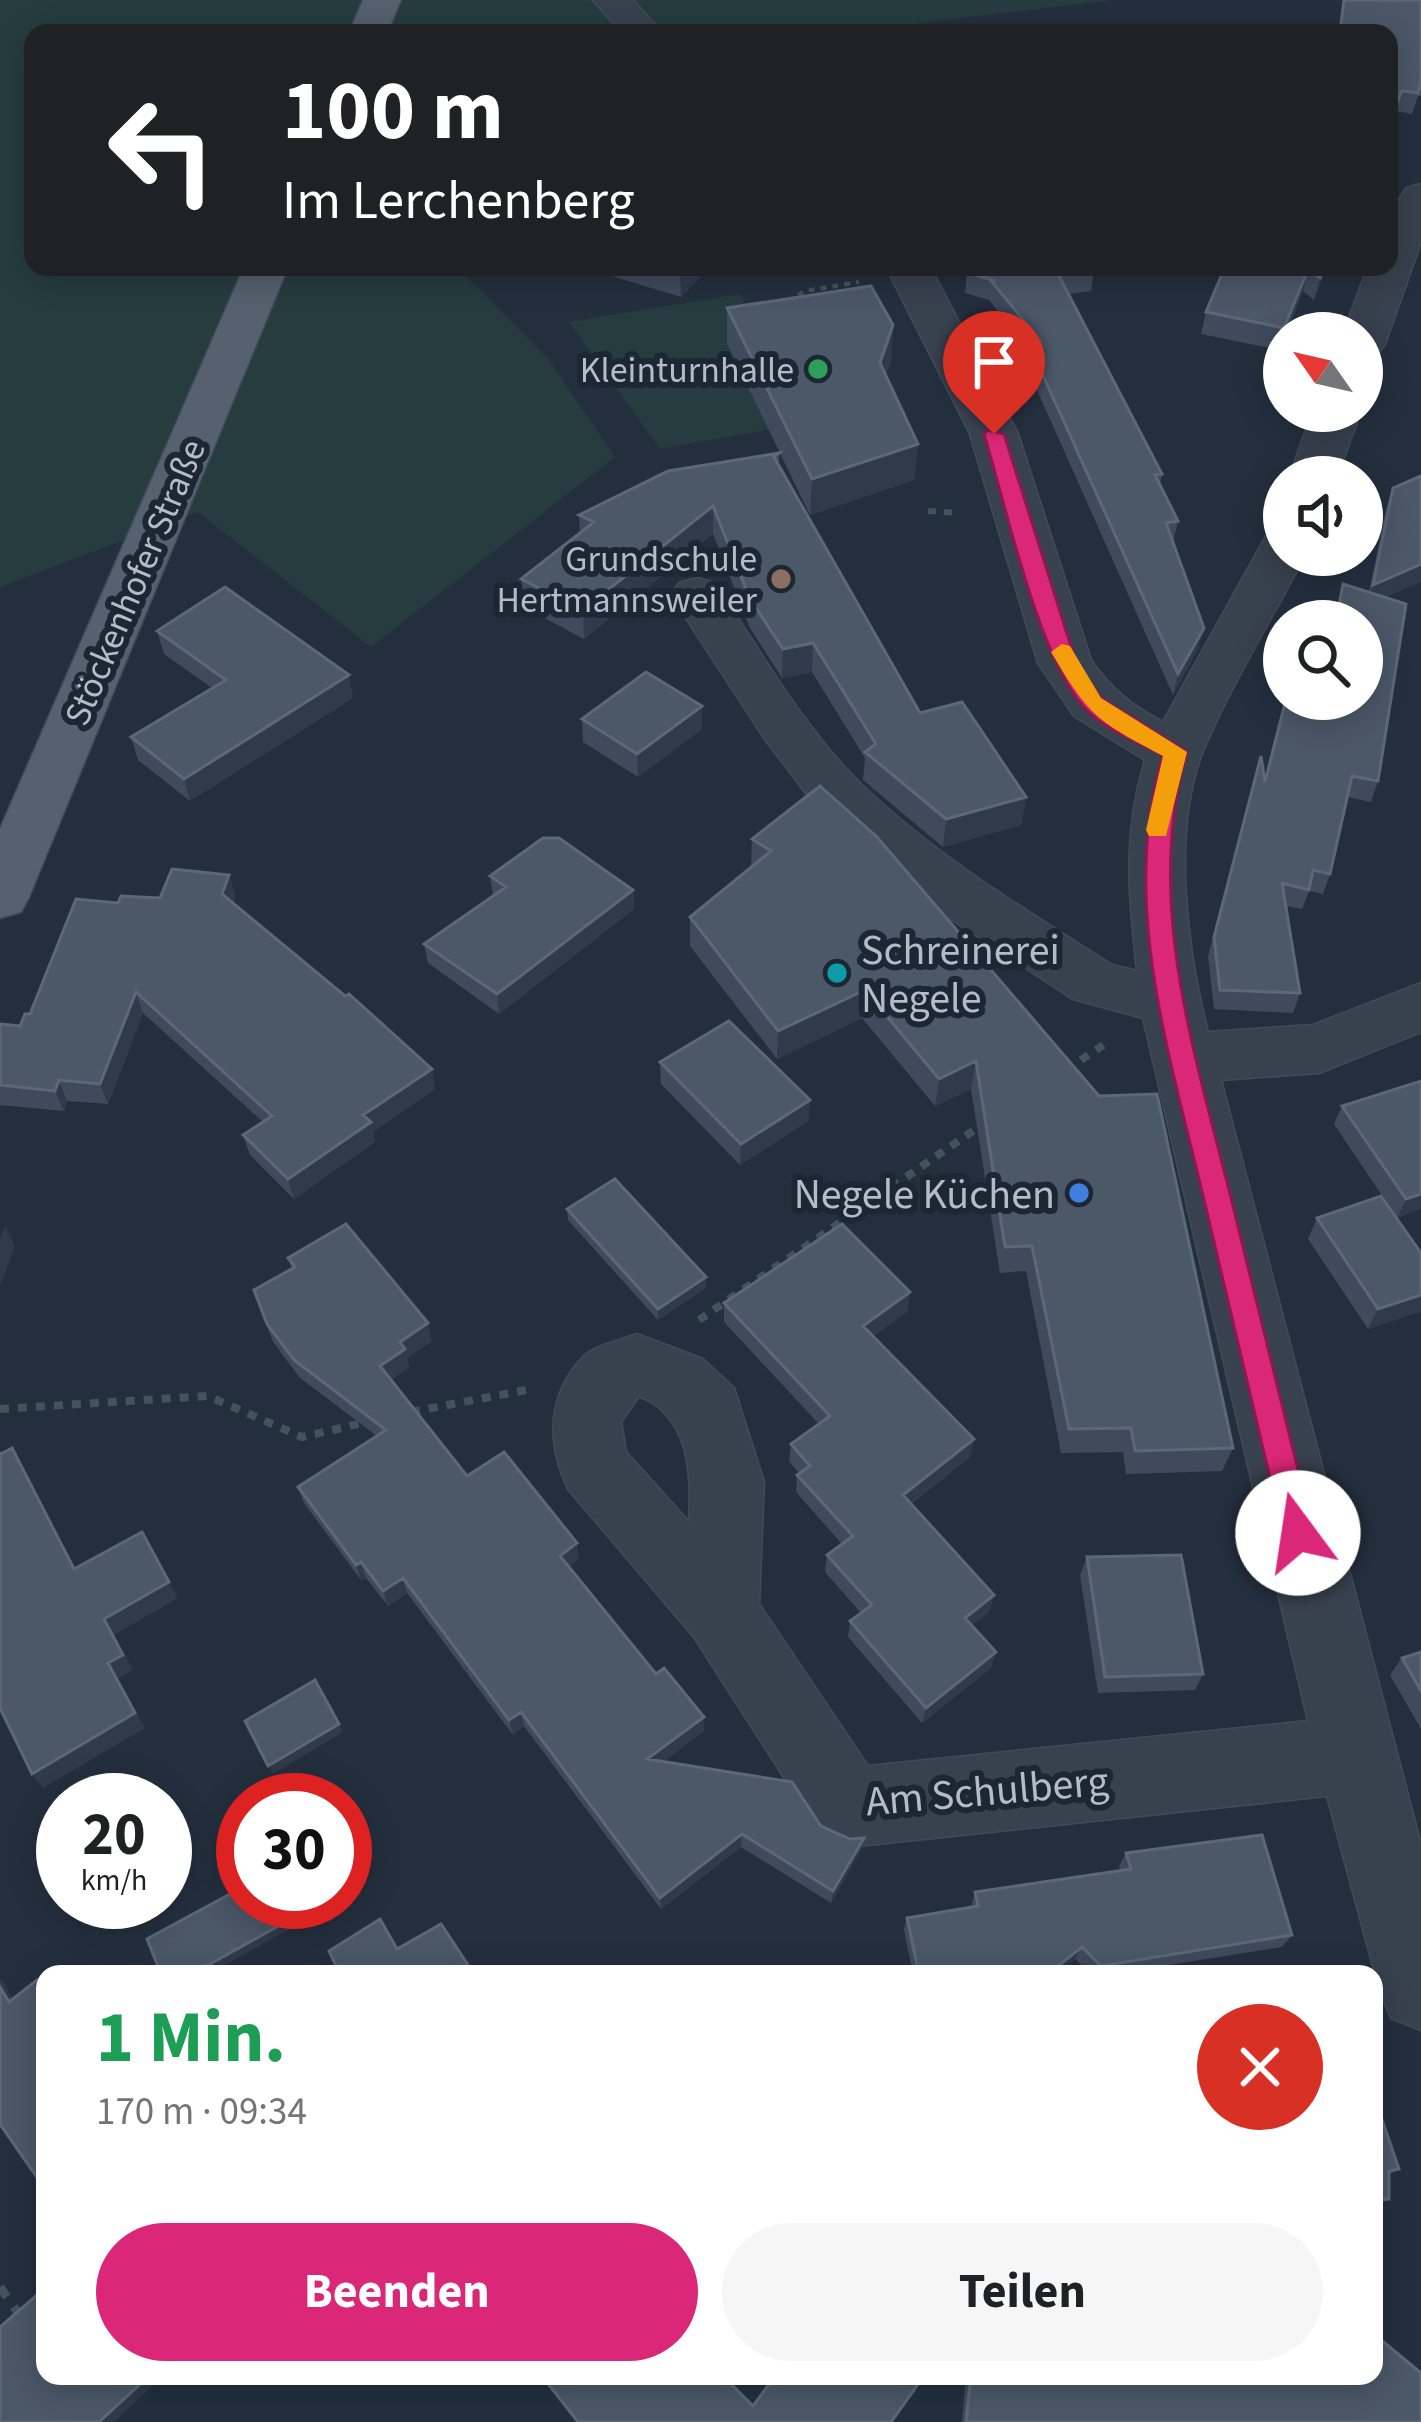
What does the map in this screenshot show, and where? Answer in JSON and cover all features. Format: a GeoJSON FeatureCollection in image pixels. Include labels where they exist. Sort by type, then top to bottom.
{"type":"FeatureCollection","features":[{"type":"Feature","properties":{"kind":"main road","name":"Stöckenhofer Straße"},"geometry":{"type":"LineString","coordinates":[[0,897],[262,276]]}},
{"type":"Feature","properties":{"kind":"street"},"geometry":{"type":"LineString","coordinates":[[612,0],[635,24]]}},
{"type":"Feature","properties":{"kind":"street"},"geometry":{"type":"LineString","coordinates":[[1398,245],[1421,197]]}},
{"type":"Feature","properties":{"kind":"street"},"geometry":{"type":"LineString","coordinates":[[914,276],[994,434],[1065,663],[1093,703],[1175,752]]}},
{"type":"Feature","properties":{"kind":"street"},"geometry":{"type":"LineString","coordinates":[[1374,312],[1387,276]]}},
{"type":"Feature","properties":{"kind":"street"},"geometry":{"type":"LineString","coordinates":[[1269,576],[1175,752],[1161,801],[1155,855],[1177,1030],[1355,1755],[1421,1988]]}},
{"type":"Feature","properties":{"kind":"street"},"geometry":{"type":"LineString","coordinates":[[697,595],[782,725],[838,795],[928,875],[1094,983],[1177,1030],[1319,1049],[1421,1006]]}},
{"type":"Feature","properties":{"kind":"street","name":"Am Schulberg"},"geometry":{"type":"LineString","coordinates":[[721,1612],[849,1807],[1355,1755]]}},
{"type":"Feature","properties":{"kind":"path"},"geometry":{"type":"LineString","coordinates":[[782,305],[805,291],[881,276]]}},
{"type":"Feature","properties":{"kind":"path"},"geometry":{"type":"LineString","coordinates":[[1051,1080],[1177,1030]]}},
{"type":"Feature","properties":{"kind":"path"},"geometry":{"type":"LineString","coordinates":[[717,1308],[991,1119]]}},
{"type":"Feature","properties":{"kind":"path"},"geometry":{"type":"LineString","coordinates":[[0,1409],[208,1396],[302,1436],[386,1418]]}},
{"type":"Feature","properties":{"kind":"path"},"geometry":{"type":"LineString","coordinates":[[407,1413],[449,1404]]}},
{"type":"Feature","properties":{"kind":"path"},"geometry":{"type":"LineString","coordinates":[[0,2287],[34,2335]]}},
{"type":"Feature","properties":{"kind":"green space"},"geometry":{"type":"Polygon","coordinates":[[[0,0],[1113,0],[912,24],[24,24],[24,276],[466,276],[549,360],[615,457],[371,647],[198,512],[0,587],[0,0]]]}},
{"type":"Feature","properties":{"kind":"green space"},"geometry":{"type":"Polygon","coordinates":[[[740,294],[763,338],[727,344],[769,430],[660,449],[569,322],[740,294]]]}},
{"type":"Feature","properties":{"kind":"building"},"geometry":{"type":"Polygon","coordinates":[[[1344,0],[1421,0],[1418,93],[1402,91],[1398,101],[1398,24],[1341,24],[1344,0]]]}},
{"type":"Feature","properties":{"kind":"building"},"geometry":{"type":"Polygon","coordinates":[[[979,276],[1059,276],[1162,474],[1155,475],[1178,521],[1166,523],[1204,628],[1178,674],[1027,340],[1039,339],[991,281],[995,281],[979,276]]]}},
{"type":"Feature","properties":{"kind":"building"},"geometry":{"type":"Polygon","coordinates":[[[1221,276],[1306,276],[1291,312],[1263,312],[1263,324],[1206,312],[1221,276]]]}},
{"type":"Feature","properties":{"kind":"building"},"geometry":{"type":"Polygon","coordinates":[[[871,286],[893,325],[880,363],[918,444],[812,479],[727,308],[871,286]]]}},
{"type":"Feature","properties":{"kind":"building"},"geometry":{"type":"Polygon","coordinates":[[[779,453],[774,457],[920,713],[962,702],[1026,797],[946,819],[865,752],[876,744],[813,643],[783,649],[750,599],[713,506],[583,610],[521,579],[594,522],[579,515],[668,471],[779,453]]]}},
{"type":"Feature","properties":{"kind":"building"},"geometry":{"type":"Polygon","coordinates":[[[1421,476],[1421,564],[1373,585],[1375,576],[1383,576],[1383,536],[1393,488],[1421,476]]]}},
{"type":"Feature","properties":{"kind":"building"},"geometry":{"type":"Polygon","coordinates":[[[1343,584],[1406,604],[1378,781],[1352,776],[1330,874],[1313,870],[1309,890],[1282,883],[1300,993],[1220,990],[1214,937],[1261,756],[1265,782],[1281,720],[1383,720],[1383,600],[1340,600],[1343,584]]]}},
{"type":"Feature","properties":{"kind":"building"},"geometry":{"type":"Polygon","coordinates":[[[225,587],[349,675],[184,779],[131,737],[226,680],[157,631],[225,587]]]}},
{"type":"Feature","properties":{"kind":"building"},"geometry":{"type":"Polygon","coordinates":[[[646,672],[702,706],[637,754],[582,719],[646,672]]]}},
{"type":"Feature","properties":{"kind":"building"},"geometry":{"type":"Polygon","coordinates":[[[820,786],[877,837],[1099,1096],[1157,1094],[1233,1448],[1135,1451],[1131,1428],[1069,1429],[1032,1246],[1005,1247],[976,1061],[939,1079],[865,990],[778,1031],[690,917],[771,851],[752,839],[820,786]]]}},
{"type":"Feature","properties":{"kind":"building"},"geometry":{"type":"Polygon","coordinates":[[[543,838],[559,838],[633,890],[497,994],[424,944],[506,887],[490,876],[543,838]]]}},
{"type":"Feature","properties":{"kind":"building"},"geometry":{"type":"Polygon","coordinates":[[[172,869],[229,875],[222,894],[345,996],[349,994],[432,1069],[363,1115],[371,1122],[288,1179],[243,1135],[272,1116],[136,992],[100,1084],[59,1080],[55,1091],[0,1085],[0,1024],[20,1026],[25,1014],[30,1014],[76,899],[118,903],[121,896],[160,898],[172,869]]]}},
{"type":"Feature","properties":{"kind":"building"},"geometry":{"type":"Polygon","coordinates":[[[729,1021],[810,1100],[741,1144],[660,1062],[729,1021]]]}},
{"type":"Feature","properties":{"kind":"building"},"geometry":{"type":"Polygon","coordinates":[[[1421,1081],[1421,1194],[1406,1199],[1342,1106],[1421,1081]]]}},
{"type":"Feature","properties":{"kind":"building"},"geometry":{"type":"Polygon","coordinates":[[[615,1179],[706,1277],[658,1309],[567,1209],[615,1179]]]}},
{"type":"Feature","properties":{"kind":"building"},"geometry":{"type":"Polygon","coordinates":[[[1381,1196],[1421,1253],[1421,1295],[1378,1309],[1317,1218],[1381,1196]]]}},
{"type":"Feature","properties":{"kind":"building"},"geometry":{"type":"Polygon","coordinates":[[[346,1224],[428,1323],[400,1342],[405,1349],[380,1366],[467,1476],[504,1452],[577,1543],[560,1556],[656,1674],[664,1668],[704,1717],[647,1759],[792,1782],[821,1826],[850,1839],[864,1838],[833,1891],[742,1834],[660,1898],[521,1712],[509,1720],[403,1578],[383,1591],[361,1562],[356,1565],[298,1487],[386,1430],[294,1360],[267,1324],[254,1290],[295,1267],[288,1258],[346,1224]]]}},
{"type":"Feature","properties":{"kind":"building"},"geometry":{"type":"Polygon","coordinates":[[[842,1224],[910,1292],[863,1326],[974,1439],[903,1495],[994,1595],[965,1618],[996,1652],[926,1708],[850,1621],[872,1605],[827,1555],[853,1536],[797,1475],[810,1466],[791,1444],[830,1416],[724,1303],[842,1224]]]}},
{"type":"Feature","properties":{"kind":"building"},"geometry":{"type":"Polygon","coordinates":[[[12,1448],[74,1569],[142,1532],[169,1582],[104,1619],[123,1655],[108,1663],[135,1713],[32,1774],[0,1708],[0,1453],[12,1448]]]}},
{"type":"Feature","properties":{"kind":"building"},"geometry":{"type":"Polygon","coordinates":[[[1181,1555],[1203,1674],[1105,1677],[1087,1557],[1181,1555]]]}},
{"type":"Feature","properties":{"kind":"building"},"geometry":{"type":"Polygon","coordinates":[[[1421,1652],[1421,1691],[1402,1658],[1421,1652]]]}},
{"type":"Feature","properties":{"kind":"building"},"geometry":{"type":"Polygon","coordinates":[[[315,1680],[339,1724],[268,1766],[245,1721],[315,1680]]]}},
{"type":"Feature","properties":{"kind":"building"},"geometry":{"type":"Polygon","coordinates":[[[1262,1835],[1292,1935],[1107,1965],[1100,1965],[1082,1947],[1059,1965],[917,1965],[907,1918],[978,1906],[975,1892],[1131,1869],[1126,1853],[1262,1835]]]}},
{"type":"Feature","properties":{"kind":"building"},"geometry":{"type":"Polygon","coordinates":[[[216,1902],[216,1929],[273,1929],[208,1965],[157,1965],[147,1939],[165,1929],[192,1929],[192,1915],[216,1902]]]}},
{"type":"Feature","properties":{"kind":"building"},"geometry":{"type":"Polygon","coordinates":[[[380,1919],[397,1949],[441,1924],[468,1965],[336,1965],[329,1951],[364,1929],[372,1929],[380,1919]]]}},
{"type":"Feature","properties":{"kind":"building"},"geometry":{"type":"Polygon","coordinates":[[[36,1981],[36,2176],[0,2124],[0,1987],[9,2002],[36,1981]]]}},
{"type":"Feature","properties":{"kind":"building"},"geometry":{"type":"Polygon","coordinates":[[[1383,2122],[1399,2169],[1389,2171],[1389,2199],[1383,2199],[1383,2122]]]}},
{"type":"Feature","properties":{"kind":"building"},"geometry":{"type":"Polygon","coordinates":[[[36,2296],[36,2385],[139,2385],[99,2422],[0,2422],[0,2327],[36,2296]]]}},
{"type":"Feature","properties":{"kind":"building"},"geometry":{"type":"Polygon","coordinates":[[[1383,2341],[1421,2373],[1421,2422],[966,2422],[970,2385],[1383,2385],[1383,2341]]]}},
{"type":"Feature","properties":{"kind":"building"},"geometry":{"type":"Polygon","coordinates":[[[549,2385],[732,2385],[753,2406],[768,2385],[918,2385],[891,2422],[578,2422],[549,2385]]]}},
{"type":"Feature","properties":{"kind":"slow traffic"},"geometry":{"type":"LineString","coordinates":[[1062,652],[1093,703],[1175,752],[1158,830]]}},
{"type":"Feature","properties":{"kind":"place","name":"Kleinturnhalle"},"geometry":{"type":"Point","coordinates":[818,369]}},
{"type":"Feature","properties":{"kind":"place","name":"Grundschule Hertmannsweiler"},"geometry":{"type":"Point","coordinates":[781,579]}},
{"type":"Feature","properties":{"kind":"place","name":"Schreinerei Negele"},"geometry":{"type":"Point","coordinates":[837,973]}},
{"type":"Feature","properties":{"kind":"place","name":"Negele Küchen"},"geometry":{"type":"Point","coordinates":[1079,1193]}},
{"type":"Feature","properties":{"kind":"route"},"geometry":{"type":"LineString","coordinates":[[994,434],[1065,663],[1093,703],[1175,752],[1161,801],[1155,855],[1170,1002],[1298,1533]]}}]}
